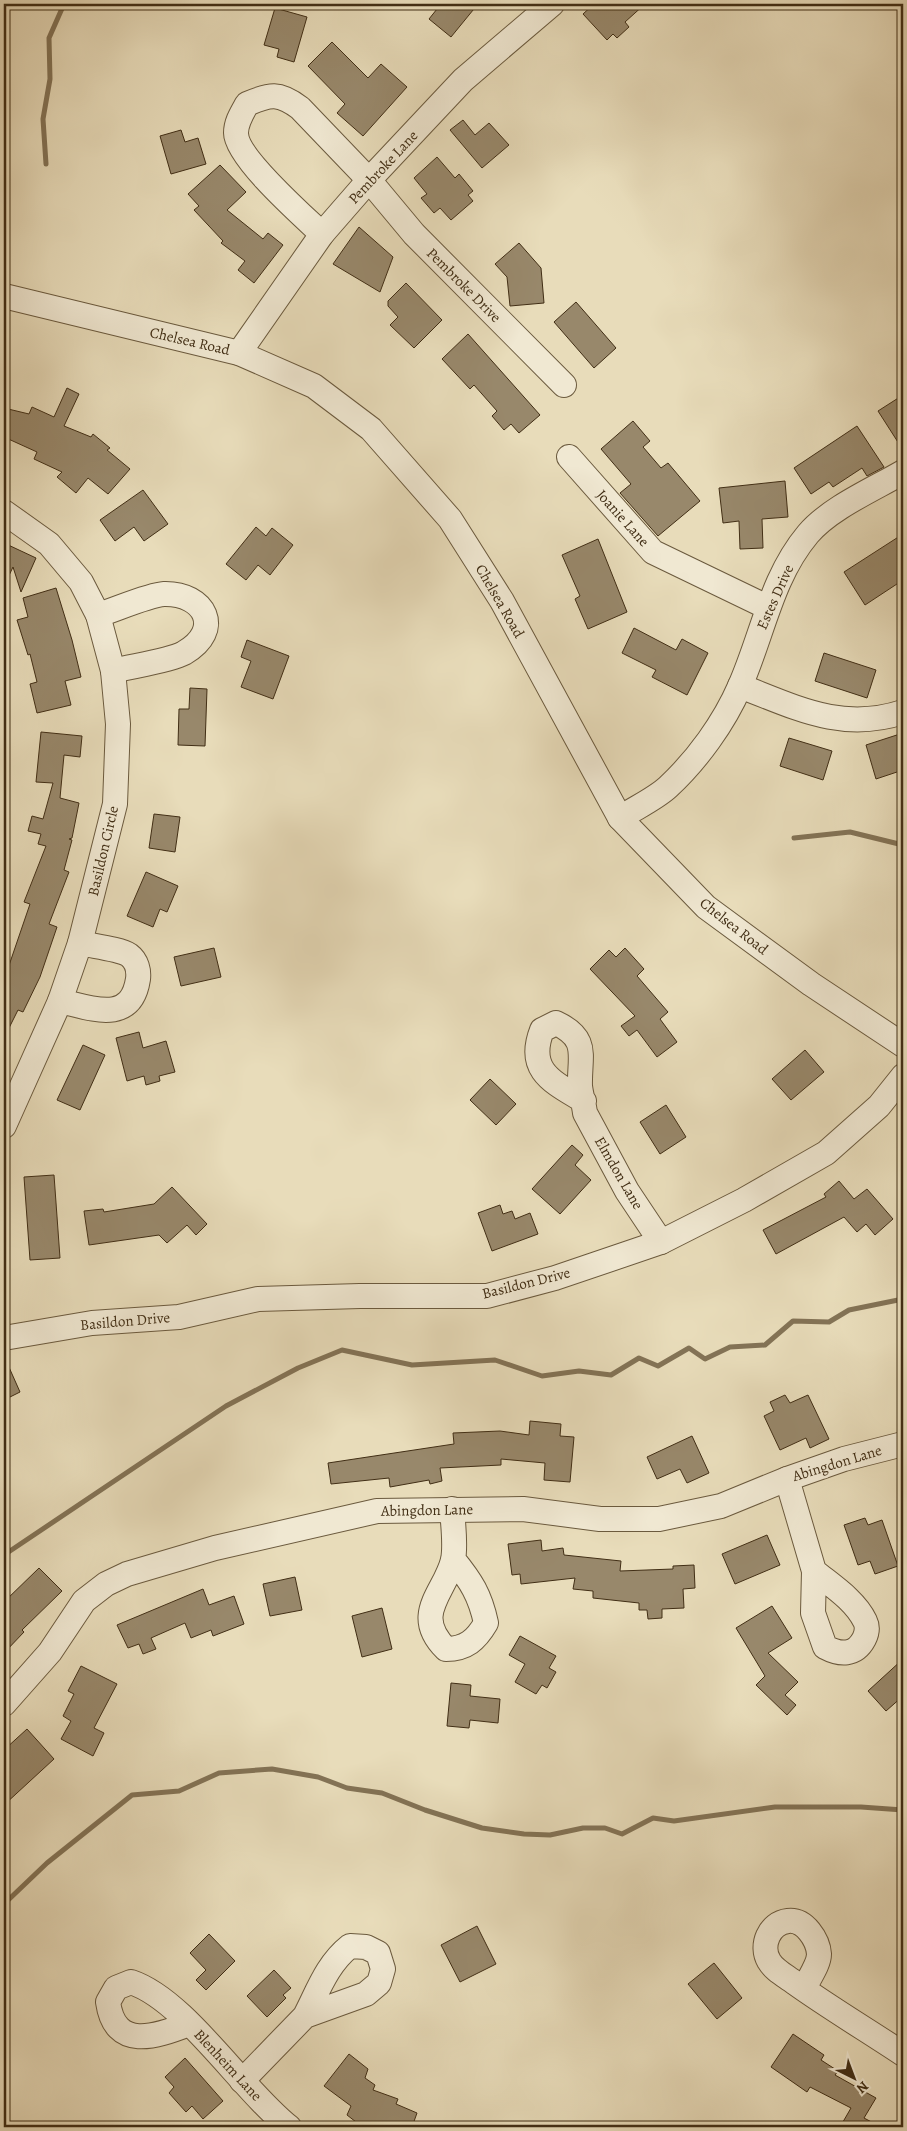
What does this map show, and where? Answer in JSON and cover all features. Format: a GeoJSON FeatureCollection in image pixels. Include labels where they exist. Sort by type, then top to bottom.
{"type":"FeatureCollection","features":[{"type":"Feature","properties":{"kind":"street","name":"Pembroke Lane"},"geometry":{"type":"LineString","coordinates":[[239,353],[322,234],[368,180],[463,80],[552,4]]}},
{"type":"Feature","properties":{"kind":"street","name":"Pembroke Drive"},"geometry":{"type":"LineString","coordinates":[[322,234],[250,162],[236,134],[238,119],[247,104],[273,95],[289,100],[300,108],[368,180],[414,234],[564,385]]}},
{"type":"Feature","properties":{"kind":"street","name":"Chelsea Road"},"geometry":{"type":"LineString","coordinates":[[4,296],[239,353],[314,386],[371,429],[450,520],[502,601],[620,818],[706,907],[811,984],[903,1045]]}},
{"type":"Feature","properties":{"kind":"street","name":"Joanie Lane"},"geometry":{"type":"LineString","coordinates":[[569,457],[654,552],[767,607]]}},
{"type":"Feature","properties":{"kind":"street","name":"Estes Drive"},"geometry":{"type":"LineString","coordinates":[[620,818],[667,788],[709,740],[740,686],[767,607],[780,577],[809,533],[824,519],[903,472]]}},
{"type":"Feature","properties":{"kind":"street","name":"Basildon Circle"},"geometry":{"type":"LineString","coordinates":[[4,512],[49,544],[81,582],[98,615],[113,671],[118,724],[115,804],[80,943],[60,1001],[4,1126]]}},
{"type":"Feature","properties":{"kind":"street"},"geometry":{"type":"LineString","coordinates":[[98,615],[162,594],[191,600],[206,615],[208,625],[203,635],[183,653],[113,671]]}},
{"type":"Feature","properties":{"kind":"street"},"geometry":{"type":"LineString","coordinates":[[740,686],[817,716],[849,720],[883,718],[903,712]]}},
{"type":"Feature","properties":{"kind":"street"},"geometry":{"type":"LineString","coordinates":[[60,1001],[106,1011],[119,1009],[129,1002],[137,988],[138,975],[136,963],[128,955],[80,943]]}},
{"type":"Feature","properties":{"kind":"street","name":"Basildon Drive"},"geometry":{"type":"LineString","coordinates":[[5,1334],[92,1323],[179,1317],[258,1299],[360,1296],[487,1296],[555,1278],[661,1242],[744,1200],[826,1153],[879,1106],[903,1076]]}},
{"type":"Feature","properties":{"kind":"street","name":"Elmdon Lane"},"geometry":{"type":"LineString","coordinates":[[584,1101],[585,1113],[627,1191],[661,1242]]}},
{"type":"Feature","properties":{"kind":"street","name":"Abingdon Lane"},"geometry":{"type":"LineString","coordinates":[[4,1704],[50,1652],[84,1601],[106,1584],[126,1574],[224,1546],[377,1511],[523,1509],[600,1519],[659,1519],[720,1506],[787,1479],[844,1459],[903,1444]]}},
{"type":"Feature","properties":{"kind":"street"},"geometry":{"type":"LineString","coordinates":[[787,1479],[814,1571]]}},
{"type":"Feature","properties":{"kind":"street"},"geometry":{"type":"LineString","coordinates":[[452,1509],[453,1559]]}},
{"type":"Feature","properties":{"kind":"street"},"geometry":{"type":"LineString","coordinates":[[804,1989],[903,2054]]}},
{"type":"Feature","properties":{"kind":"street"},"geometry":{"type":"LineString","coordinates":[[242,2082],[305,2016]]}},
{"type":"Feature","properties":{"kind":"street","name":"Blenheim Lane"},"geometry":{"type":"LineString","coordinates":[[189,2024],[242,2082],[289,2127]]}},
{"type":"Feature","properties":{"kind":"building"},"geometry":{"type":"Polygon","coordinates":[[[441,4],[478,4],[451,37],[429,19],[441,4]]]}},
{"type":"Feature","properties":{"kind":"building"},"geometry":{"type":"Polygon","coordinates":[[[594,4],[645,4],[625,22],[629,27],[617,38],[613,34],[607,40],[583,14],[594,4]]]}},
{"type":"Feature","properties":{"kind":"building"},"geometry":{"type":"Polygon","coordinates":[[[275,8],[307,17],[294,62],[277,57],[279,49],[264,45],[275,8]]]}},
{"type":"Feature","properties":{"kind":"building"},"geometry":{"type":"Polygon","coordinates":[[[332,42],[368,78],[381,64],[407,87],[363,136],[337,113],[345,104],[308,66],[332,42]]]}},
{"type":"Feature","properties":{"kind":"building"},"geometry":{"type":"Polygon","coordinates":[[[463,120],[475,135],[489,123],[509,145],[482,168],[450,130],[463,120]]]}},
{"type":"Feature","properties":{"kind":"building"},"geometry":{"type":"Polygon","coordinates":[[[181,130],[185,142],[198,138],[206,164],[171,174],[160,136],[181,130]]]}},
{"type":"Feature","properties":{"kind":"building"},"geometry":{"type":"Polygon","coordinates":[[[437,157],[455,178],[459,174],[473,191],[468,195],[473,201],[451,220],[440,208],[434,213],[421,198],[427,194],[414,178],[437,157]]]}},
{"type":"Feature","properties":{"kind":"building"},"geometry":{"type":"Polygon","coordinates":[[[220,165],[246,192],[227,210],[263,239],[268,233],[283,245],[254,283],[238,270],[245,261],[221,243],[223,241],[194,210],[199,206],[188,194],[220,165]]]}},
{"type":"Feature","properties":{"kind":"building"},"geometry":{"type":"Polygon","coordinates":[[[359,227],[393,257],[380,292],[333,264],[359,227]]]}},
{"type":"Feature","properties":{"kind":"building"},"geometry":{"type":"Polygon","coordinates":[[[519,243],[541,268],[544,303],[510,306],[507,277],[495,264],[519,243]]]}},
{"type":"Feature","properties":{"kind":"building"},"geometry":{"type":"Polygon","coordinates":[[[406,283],[442,320],[414,348],[390,325],[398,317],[388,306],[388,301],[406,283]]]}},
{"type":"Feature","properties":{"kind":"building"},"geometry":{"type":"Polygon","coordinates":[[[576,302],[616,348],[594,368],[554,322],[576,302]]]}},
{"type":"Feature","properties":{"kind":"building"},"geometry":{"type":"Polygon","coordinates":[[[468,334],[540,415],[519,433],[511,424],[504,430],[492,416],[497,411],[474,385],[470,389],[442,359],[468,334]]]}},
{"type":"Feature","properties":{"kind":"building"},"geometry":{"type":"Polygon","coordinates":[[[67,388],[79,394],[64,426],[91,437],[93,434],[110,448],[107,450],[130,469],[108,494],[88,478],[76,493],[57,477],[62,472],[34,459],[37,452],[4,437],[4,408],[29,414],[32,407],[54,417],[67,388]]]}},
{"type":"Feature","properties":{"kind":"building"},"geometry":{"type":"Polygon","coordinates":[[[903,395],[903,450],[878,411],[903,395]]]}},
{"type":"Feature","properties":{"kind":"building"},"geometry":{"type":"Polygon","coordinates":[[[633,421],[650,441],[643,447],[661,468],[668,463],[700,501],[658,536],[620,493],[631,484],[601,449],[633,421]]]}},
{"type":"Feature","properties":{"kind":"building"},"geometry":{"type":"Polygon","coordinates":[[[857,426],[884,467],[867,476],[862,468],[833,487],[829,482],[811,494],[794,468],[857,426]]]}},
{"type":"Feature","properties":{"kind":"building"},"geometry":{"type":"Polygon","coordinates":[[[785,481],[788,517],[762,519],[763,548],[740,549],[739,521],[723,523],[719,488],[785,481]]]}},
{"type":"Feature","properties":{"kind":"building"},"geometry":{"type":"Polygon","coordinates":[[[143,490],[168,524],[144,541],[134,527],[115,541],[100,520],[143,490]]]}},
{"type":"Feature","properties":{"kind":"building"},"geometry":{"type":"Polygon","coordinates":[[[256,527],[266,536],[272,528],[293,545],[270,575],[258,565],[246,580],[226,564],[256,527]]]}},
{"type":"Feature","properties":{"kind":"building"},"geometry":{"type":"Polygon","coordinates":[[[903,534],[903,580],[865,605],[844,572],[903,534]]]}},
{"type":"Feature","properties":{"kind":"building"},"geometry":{"type":"Polygon","coordinates":[[[598,539],[627,612],[588,629],[575,599],[580,596],[562,555],[598,539]]]}},
{"type":"Feature","properties":{"kind":"building"},"geometry":{"type":"Polygon","coordinates":[[[4,543],[36,558],[21,592],[13,567],[4,586],[4,543]]]}},
{"type":"Feature","properties":{"kind":"building"},"geometry":{"type":"Polygon","coordinates":[[[56,588],[81,677],[65,681],[71,705],[37,713],[30,684],[37,682],[30,654],[28,655],[17,620],[28,617],[23,598],[56,588]]]}},
{"type":"Feature","properties":{"kind":"building"},"geometry":{"type":"Polygon","coordinates":[[[634,628],[676,650],[682,639],[708,653],[687,695],[652,677],[656,670],[622,653],[634,628]]]}},
{"type":"Feature","properties":{"kind":"building"},"geometry":{"type":"Polygon","coordinates":[[[247,640],[289,656],[273,699],[241,687],[251,661],[241,657],[247,640]]]}},
{"type":"Feature","properties":{"kind":"building"},"geometry":{"type":"Polygon","coordinates":[[[824,653],[876,670],[867,698],[815,681],[824,653]]]}},
{"type":"Feature","properties":{"kind":"building"},"geometry":{"type":"Polygon","coordinates":[[[190,688],[207,689],[205,746],[178,745],[179,709],[189,709],[190,688]]]}},
{"type":"Feature","properties":{"kind":"building"},"geometry":{"type":"Polygon","coordinates":[[[41,732],[82,736],[80,757],[64,755],[60,798],[79,803],[72,838],[69,839],[72,840],[64,870],[69,872],[49,924],[57,927],[40,977],[23,1012],[18,1010],[4,1038],[4,980],[30,904],[24,902],[46,846],[38,844],[41,834],[28,831],[32,816],[43,819],[53,783],[36,782],[41,732]]]}},
{"type":"Feature","properties":{"kind":"building"},"geometry":{"type":"Polygon","coordinates":[[[903,733],[903,770],[876,779],[866,745],[903,733]]]}},
{"type":"Feature","properties":{"kind":"building"},"geometry":{"type":"Polygon","coordinates":[[[789,738],[832,751],[823,780],[780,766],[789,738]]]}},
{"type":"Feature","properties":{"kind":"building"},"geometry":{"type":"Polygon","coordinates":[[[154,814],[180,817],[175,852],[149,848],[154,814]]]}},
{"type":"Feature","properties":{"kind":"building"},"geometry":{"type":"Polygon","coordinates":[[[146,872],[178,886],[167,912],[160,909],[153,927],[127,916],[146,872]]]}},
{"type":"Feature","properties":{"kind":"building"},"geometry":{"type":"Polygon","coordinates":[[[214,948],[221,977],[181,986],[174,957],[214,948]]]}},
{"type":"Feature","properties":{"kind":"building"},"geometry":{"type":"Polygon","coordinates":[[[625,948],[644,969],[637,976],[668,1012],[660,1019],[677,1042],[657,1057],[637,1030],[629,1036],[621,1026],[635,1016],[590,969],[609,950],[616,957],[625,948]]]}},
{"type":"Feature","properties":{"kind":"building"},"geometry":{"type":"Polygon","coordinates":[[[139,1032],[143,1048],[166,1041],[175,1072],[159,1076],[160,1081],[146,1085],[144,1076],[127,1081],[116,1038],[139,1032]]]}},
{"type":"Feature","properties":{"kind":"building"},"geometry":{"type":"Polygon","coordinates":[[[83,1045],[105,1055],[80,1110],[57,1100],[83,1045]]]}},
{"type":"Feature","properties":{"kind":"building"},"geometry":{"type":"Polygon","coordinates":[[[805,1050],[824,1072],[791,1100],[772,1079],[805,1050]]]}},
{"type":"Feature","properties":{"kind":"building"},"geometry":{"type":"Polygon","coordinates":[[[490,1079],[516,1104],[496,1125],[470,1100],[490,1079]]]}},
{"type":"Feature","properties":{"kind":"building"},"geometry":{"type":"Polygon","coordinates":[[[666,1105],[686,1137],[660,1154],[640,1122],[666,1105]]]}},
{"type":"Feature","properties":{"kind":"building"},"geometry":{"type":"Polygon","coordinates":[[[572,1145],[583,1155],[575,1165],[591,1180],[560,1214],[532,1189],[572,1145]]]}},
{"type":"Feature","properties":{"kind":"building"},"geometry":{"type":"Polygon","coordinates":[[[54,1175],[60,1258],[30,1260],[24,1177],[54,1175]]]}},
{"type":"Feature","properties":{"kind":"building"},"geometry":{"type":"Polygon","coordinates":[[[839,1181],[854,1199],[867,1189],[893,1219],[875,1235],[866,1224],[857,1232],[844,1217],[776,1254],[763,1230],[826,1197],[824,1194],[839,1181]]]}},
{"type":"Feature","properties":{"kind":"building"},"geometry":{"type":"Polygon","coordinates":[[[172,1187],[207,1224],[196,1235],[187,1225],[167,1243],[159,1235],[89,1245],[84,1211],[103,1209],[104,1212],[154,1204],[172,1187]]]}},
{"type":"Feature","properties":{"kind":"building"},"geometry":{"type":"Polygon","coordinates":[[[500,1205],[503,1214],[512,1211],[515,1219],[530,1213],[538,1234],[492,1251],[478,1213],[500,1205]]]}},
{"type":"Feature","properties":{"kind":"building"},"geometry":{"type":"Polygon","coordinates":[[[4,1356],[20,1392],[4,1400],[4,1356]]]}},
{"type":"Feature","properties":{"kind":"building"},"geometry":{"type":"Polygon","coordinates":[[[785,1395],[790,1403],[808,1395],[829,1439],[810,1448],[806,1438],[780,1450],[764,1416],[774,1411],[770,1402],[785,1395]]]}},
{"type":"Feature","properties":{"kind":"building"},"geometry":{"type":"Polygon","coordinates":[[[530,1421],[561,1424],[560,1436],[574,1437],[570,1482],[544,1480],[545,1463],[501,1459],[501,1465],[440,1468],[442,1481],[430,1484],[429,1480],[390,1487],[389,1478],[331,1484],[328,1463],[454,1444],[453,1433],[500,1431],[529,1435],[530,1421]]]}},
{"type":"Feature","properties":{"kind":"building"},"geometry":{"type":"Polygon","coordinates":[[[692,1436],[709,1473],[687,1483],[680,1469],[657,1479],[647,1457],[692,1436]]]}},
{"type":"Feature","properties":{"kind":"building"},"geometry":{"type":"Polygon","coordinates":[[[865,1518],[868,1525],[882,1520],[898,1566],[875,1574],[870,1561],[858,1565],[844,1525],[865,1518]]]}},
{"type":"Feature","properties":{"kind":"building"},"geometry":{"type":"Polygon","coordinates":[[[767,1535],[780,1565],[735,1584],[722,1554],[767,1535]]]}},
{"type":"Feature","properties":{"kind":"building"},"geometry":{"type":"Polygon","coordinates":[[[541,1540],[542,1551],[563,1548],[564,1555],[621,1561],[620,1571],[673,1569],[673,1566],[694,1565],[695,1588],[683,1589],[684,1608],[662,1609],[662,1618],[648,1619],[647,1610],[639,1610],[639,1603],[593,1598],[593,1591],[573,1589],[575,1578],[521,1584],[520,1574],[512,1575],[508,1544],[541,1540]]]}},
{"type":"Feature","properties":{"kind":"building"},"geometry":{"type":"Polygon","coordinates":[[[39,1568],[62,1591],[22,1630],[24,1632],[4,1653],[4,1602],[39,1568]]]}},
{"type":"Feature","properties":{"kind":"building"},"geometry":{"type":"Polygon","coordinates":[[[295,1577],[302,1610],[270,1616],[263,1584],[295,1577]]]}},
{"type":"Feature","properties":{"kind":"building"},"geometry":{"type":"Polygon","coordinates":[[[203,1589],[209,1605],[234,1596],[244,1624],[213,1636],[211,1630],[191,1638],[185,1623],[151,1638],[156,1649],[143,1654],[139,1644],[128,1648],[117,1625],[203,1589]]]}},
{"type":"Feature","properties":{"kind":"building"},"geometry":{"type":"Polygon","coordinates":[[[772,1606],[792,1638],[768,1653],[798,1682],[785,1695],[796,1705],[787,1715],[756,1685],[765,1676],[736,1628],[772,1606]]]}},
{"type":"Feature","properties":{"kind":"building"},"geometry":{"type":"Polygon","coordinates":[[[382,1608],[392,1649],[362,1657],[352,1616],[382,1608]]]}},
{"type":"Feature","properties":{"kind":"building"},"geometry":{"type":"Polygon","coordinates":[[[520,1636],[556,1656],[549,1668],[556,1672],[547,1688],[542,1685],[536,1694],[515,1682],[525,1664],[509,1655],[520,1636]]]}},
{"type":"Feature","properties":{"kind":"building"},"geometry":{"type":"Polygon","coordinates":[[[903,1659],[903,1696],[886,1711],[868,1691],[903,1659]]]}},
{"type":"Feature","properties":{"kind":"building"},"geometry":{"type":"Polygon","coordinates":[[[81,1666],[117,1684],[94,1728],[104,1733],[93,1756],[61,1739],[71,1721],[63,1716],[74,1694],[68,1691],[81,1666]]]}},
{"type":"Feature","properties":{"kind":"building"},"geometry":{"type":"Polygon","coordinates":[[[451,1683],[471,1685],[470,1696],[500,1699],[498,1723],[470,1720],[469,1728],[447,1726],[451,1683]]]}},
{"type":"Feature","properties":{"kind":"building"},"geometry":{"type":"Polygon","coordinates":[[[27,1729],[54,1759],[4,1805],[4,1750],[27,1729]]]}},
{"type":"Feature","properties":{"kind":"building"},"geometry":{"type":"Polygon","coordinates":[[[477,1926],[496,1964],[460,1982],[441,1945],[477,1926]]]}},
{"type":"Feature","properties":{"kind":"building"},"geometry":{"type":"Polygon","coordinates":[[[209,1934],[235,1961],[206,1990],[196,1980],[206,1970],[190,1953],[209,1934]]]}},
{"type":"Feature","properties":{"kind":"building"},"geometry":{"type":"Polygon","coordinates":[[[714,1963],[742,1998],[717,2019],[688,1984],[714,1963]]]}},
{"type":"Feature","properties":{"kind":"building"},"geometry":{"type":"Polygon","coordinates":[[[274,1970],[291,1988],[283,1995],[286,1998],[267,2017],[247,1996],[274,1970]]]}},
{"type":"Feature","properties":{"kind":"building"},"geometry":{"type":"Polygon","coordinates":[[[793,2034],[824,2055],[821,2060],[838,2071],[835,2075],[876,2098],[864,2118],[881,2127],[840,2127],[851,2108],[810,2087],[807,2092],[771,2067],[793,2034]]]}},
{"type":"Feature","properties":{"kind":"building"},"geometry":{"type":"Polygon","coordinates":[[[349,2054],[368,2069],[365,2078],[375,2085],[373,2090],[398,2099],[396,2104],[417,2113],[412,2127],[354,2127],[356,2122],[347,2115],[351,2106],[324,2086],[349,2054]]]}},
{"type":"Feature","properties":{"kind":"building"},"geometry":{"type":"Polygon","coordinates":[[[185,2058],[223,2101],[203,2119],[192,2106],[186,2112],[169,2093],[174,2087],[165,2077],[185,2058]]]}},
{"type":"Feature","properties":{"kind":"waterway"},"geometry":{"type":"LineString","coordinates":[[46,164],[43,119],[50,79],[49,38],[64,4]]}},
{"type":"Feature","properties":{"kind":"waterway"},"geometry":{"type":"LineString","coordinates":[[794,838],[850,832],[903,845]]}},
{"type":"Feature","properties":{"kind":"waterway"},"geometry":{"type":"LineString","coordinates":[[4,1555],[226,1406],[298,1368],[342,1350],[412,1365],[495,1360],[542,1376],[579,1371],[611,1375],[639,1358],[658,1366],[689,1348],[705,1359],[730,1347],[765,1345],[793,1321],[829,1322],[849,1310],[903,1299]]}},
{"type":"Feature","properties":{"kind":"waterway"},"geometry":{"type":"LineString","coordinates":[[4,1904],[47,1863],[132,1795],[179,1791],[219,1773],[272,1769],[318,1777],[347,1788],[382,1793],[425,1810],[482,1828],[524,1834],[550,1835],[583,1828],[605,1828],[622,1834],[653,1818],[674,1821],[775,1807],[861,1807],[903,1810]]}}]}
